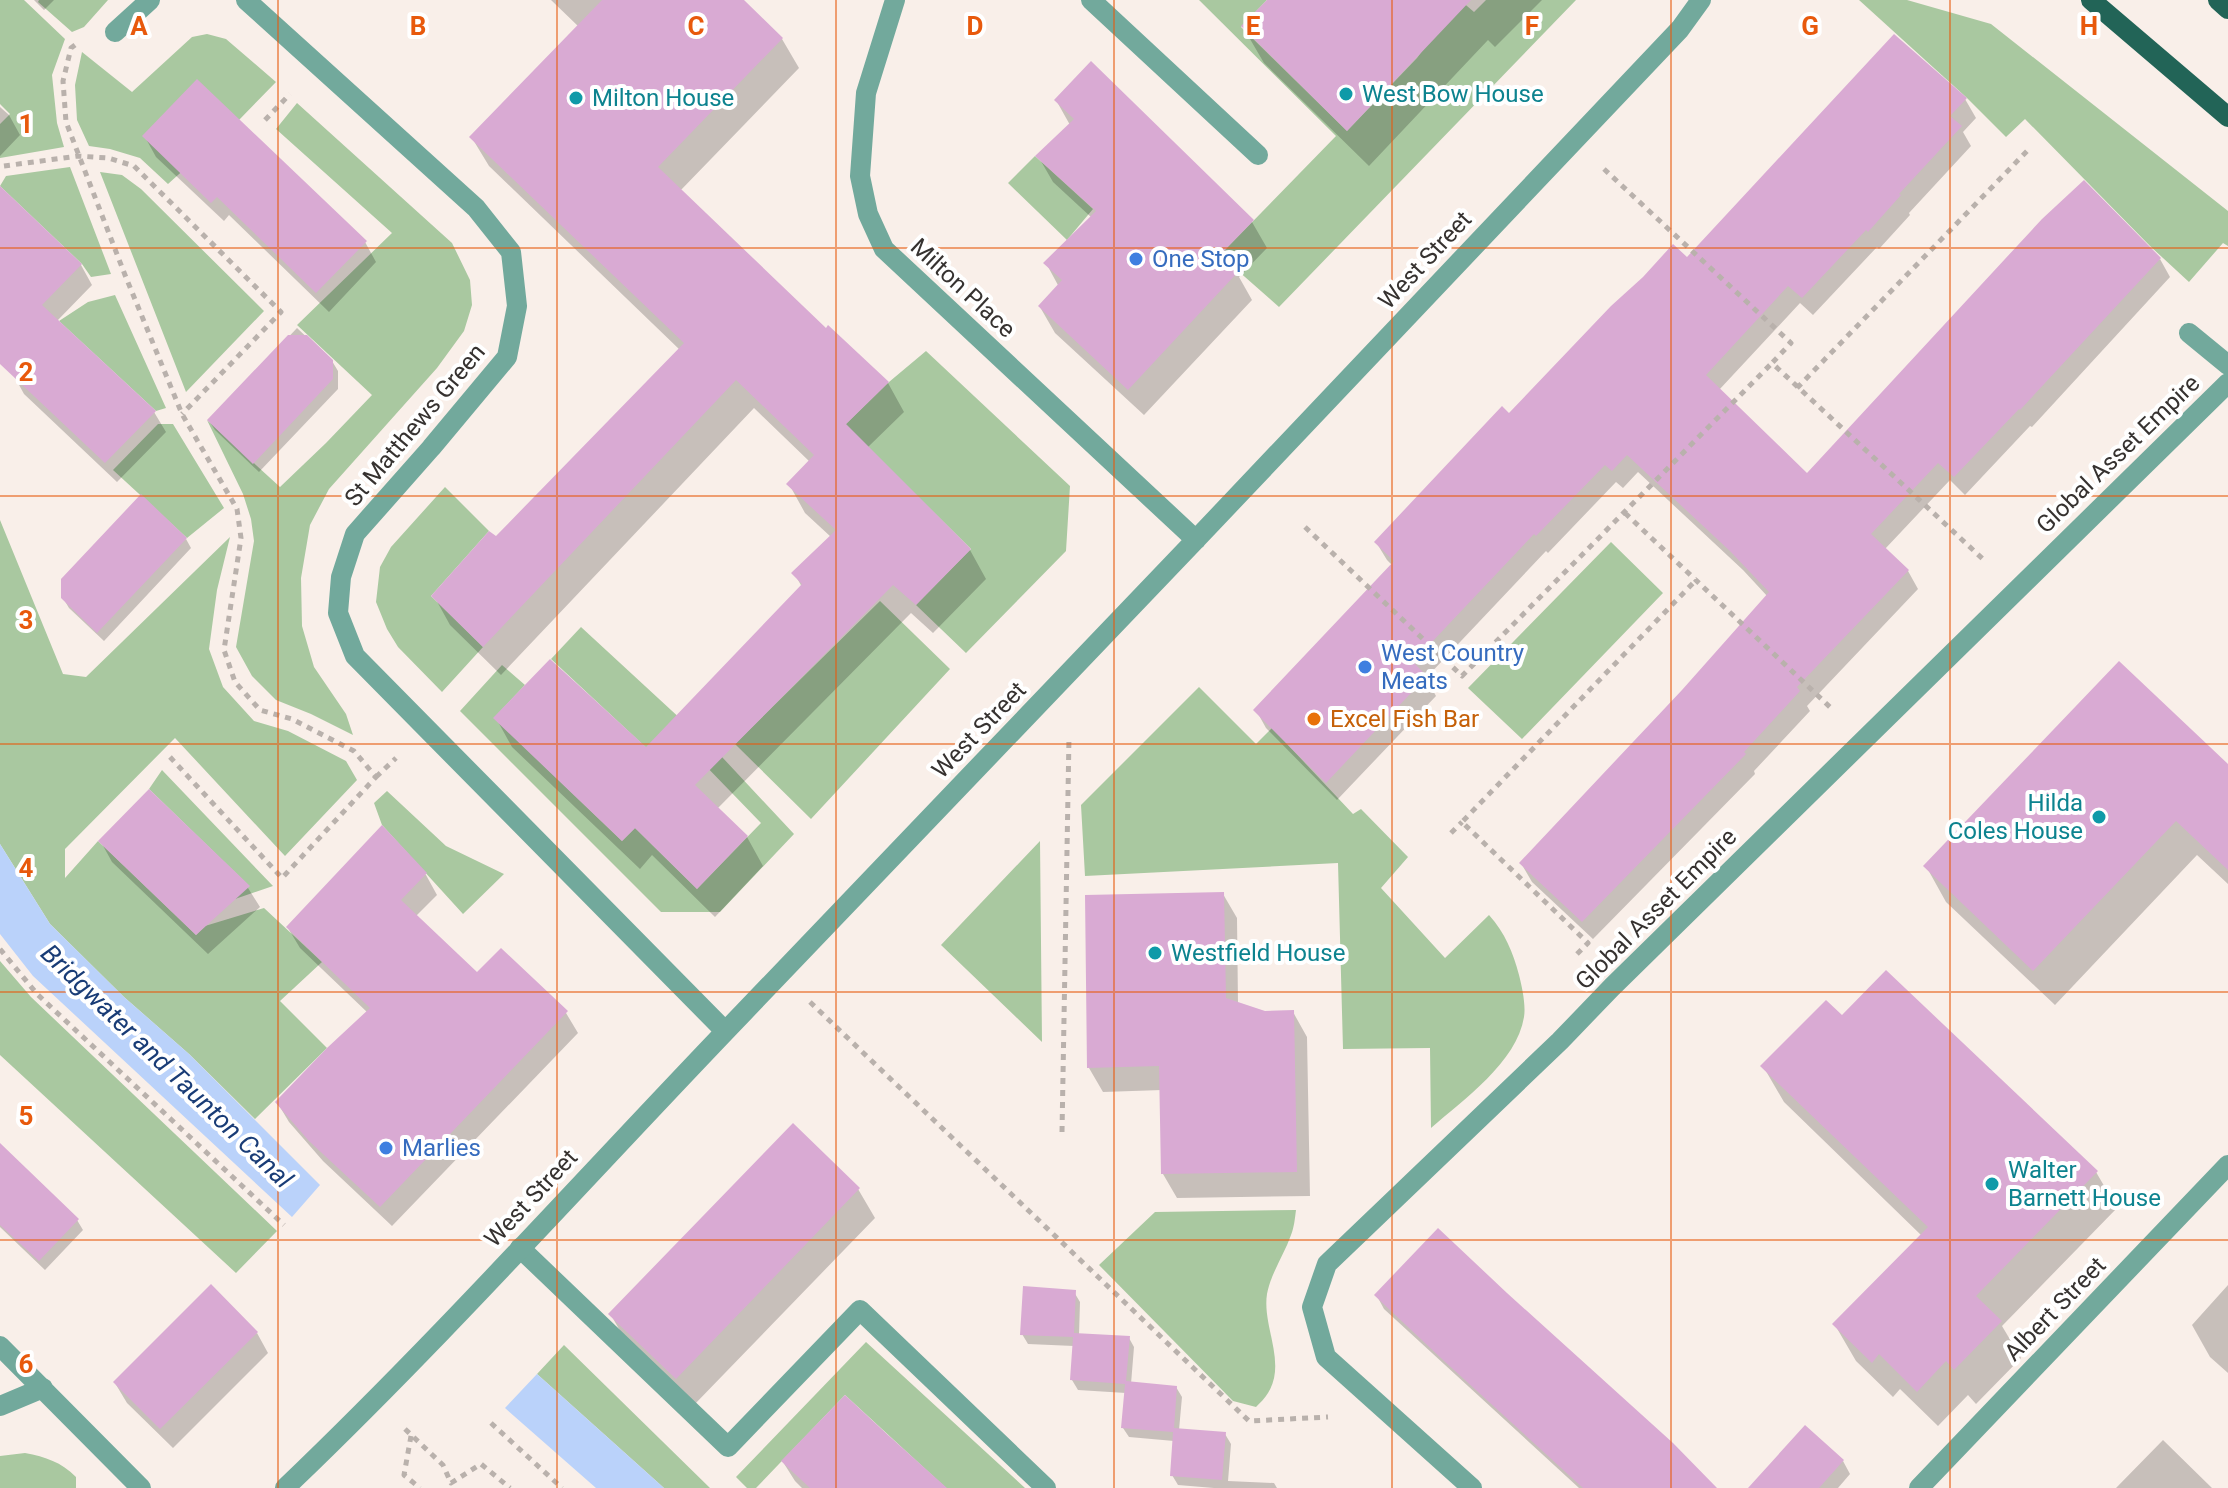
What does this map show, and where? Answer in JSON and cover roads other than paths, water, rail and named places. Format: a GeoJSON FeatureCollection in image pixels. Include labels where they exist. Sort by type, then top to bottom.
{"type":"FeatureCollection","features":[{"type":"Feature","properties":{"kind":"main road"},"geometry":{"type":"LineString","coordinates":[[2091,0],[2228,117]]}},
{"type":"Feature","properties":{"kind":"main road"},"geometry":{"type":"LineString","coordinates":[[2218,0],[2228,9]]}},
{"type":"Feature","properties":{"kind":"street"},"geometry":{"type":"LineString","coordinates":[[115,32],[150,0]]}},
{"type":"Feature","properties":{"kind":"street","name":"St Matthews Green"},"geometry":{"type":"LineString","coordinates":[[246,0],[476,208],[511,252],[517,306],[507,357],[355,534],[341,577],[338,613],[355,656],[725,1031]]}},
{"type":"Feature","properties":{"kind":"street","name":"Milton Place"},"geometry":{"type":"LineString","coordinates":[[895,0],[866,93],[860,176],[868,214],[884,249],[1196,540]]}},
{"type":"Feature","properties":{"kind":"street"},"geometry":{"type":"LineString","coordinates":[[1091,0],[1258,155]]}},
{"type":"Feature","properties":{"kind":"street","name":"West Street"},"geometry":{"type":"LineString","coordinates":[[285,1488],[375,1401],[1196,540],[1680,29],[1701,0]]}},
{"type":"Feature","properties":{"kind":"street"},"geometry":{"type":"LineString","coordinates":[[1680,29],[1716,0]]}},
{"type":"Feature","properties":{"kind":"street"},"geometry":{"type":"LineString","coordinates":[[2189,333],[2228,365]]}},
{"type":"Feature","properties":{"kind":"street","name":"Global Asset Empire"},"geometry":{"type":"LineString","coordinates":[[1472,1488],[1326,1357],[1312,1307],[1327,1264],[1560,1041],[2228,383]]}},
{"type":"Feature","properties":{"kind":"street","name":"Albert Street"},"geometry":{"type":"LineString","coordinates":[[1919,1488],[2228,1165]]}},
{"type":"Feature","properties":{"kind":"street"},"geometry":{"type":"LineString","coordinates":[[520,1248],[728,1447],[860,1310],[1046,1488]]}},
{"type":"Feature","properties":{"kind":"street"},"geometry":{"type":"LineString","coordinates":[[0,1346],[141,1488]]}},
{"type":"Feature","properties":{"kind":"street"},"geometry":{"type":"LineString","coordinates":[[0,1406],[43,1388]]}},
{"type":"Feature","properties":{"kind":"water","name":"Bridgwater and Taunton Canal"},"geometry":{"type":"Polygon","coordinates":[[[0,844],[50,924],[124,997],[189,1054],[320,1185],[292,1217],[33,976],[0,934],[0,844]]]}},
{"type":"Feature","properties":{"kind":"water"},"geometry":{"type":"Polygon","coordinates":[[[537,1374],[664,1488],[596,1488],[505,1408],[537,1374]]]}},
{"type":"Feature","properties":{"kind":"place","name":"West Bow House"},"geometry":{"type":"Point","coordinates":[1346,94]}},
{"type":"Feature","properties":{"kind":"place","name":"Milton House"},"geometry":{"type":"Point","coordinates":[576,98]}},
{"type":"Feature","properties":{"kind":"place","name":"One Stop"},"geometry":{"type":"Point","coordinates":[1136,259]}},
{"type":"Feature","properties":{"kind":"place","name":"West Country Meats"},"geometry":{"type":"Point","coordinates":[1365,667]}},
{"type":"Feature","properties":{"kind":"place","name":"Excel Fish Bar"},"geometry":{"type":"Point","coordinates":[1314,719]}},
{"type":"Feature","properties":{"kind":"place","name":"Hilda Coles House"},"geometry":{"type":"Point","coordinates":[2099,817]}},
{"type":"Feature","properties":{"kind":"place","name":"Westfield House"},"geometry":{"type":"Point","coordinates":[1155,953]}},
{"type":"Feature","properties":{"kind":"place","name":"Marlies"},"geometry":{"type":"Point","coordinates":[386,1148]}},
{"type":"Feature","properties":{"kind":"place","name":"Walter Barnett House"},"geometry":{"type":"Point","coordinates":[1992,1184]}}]}
